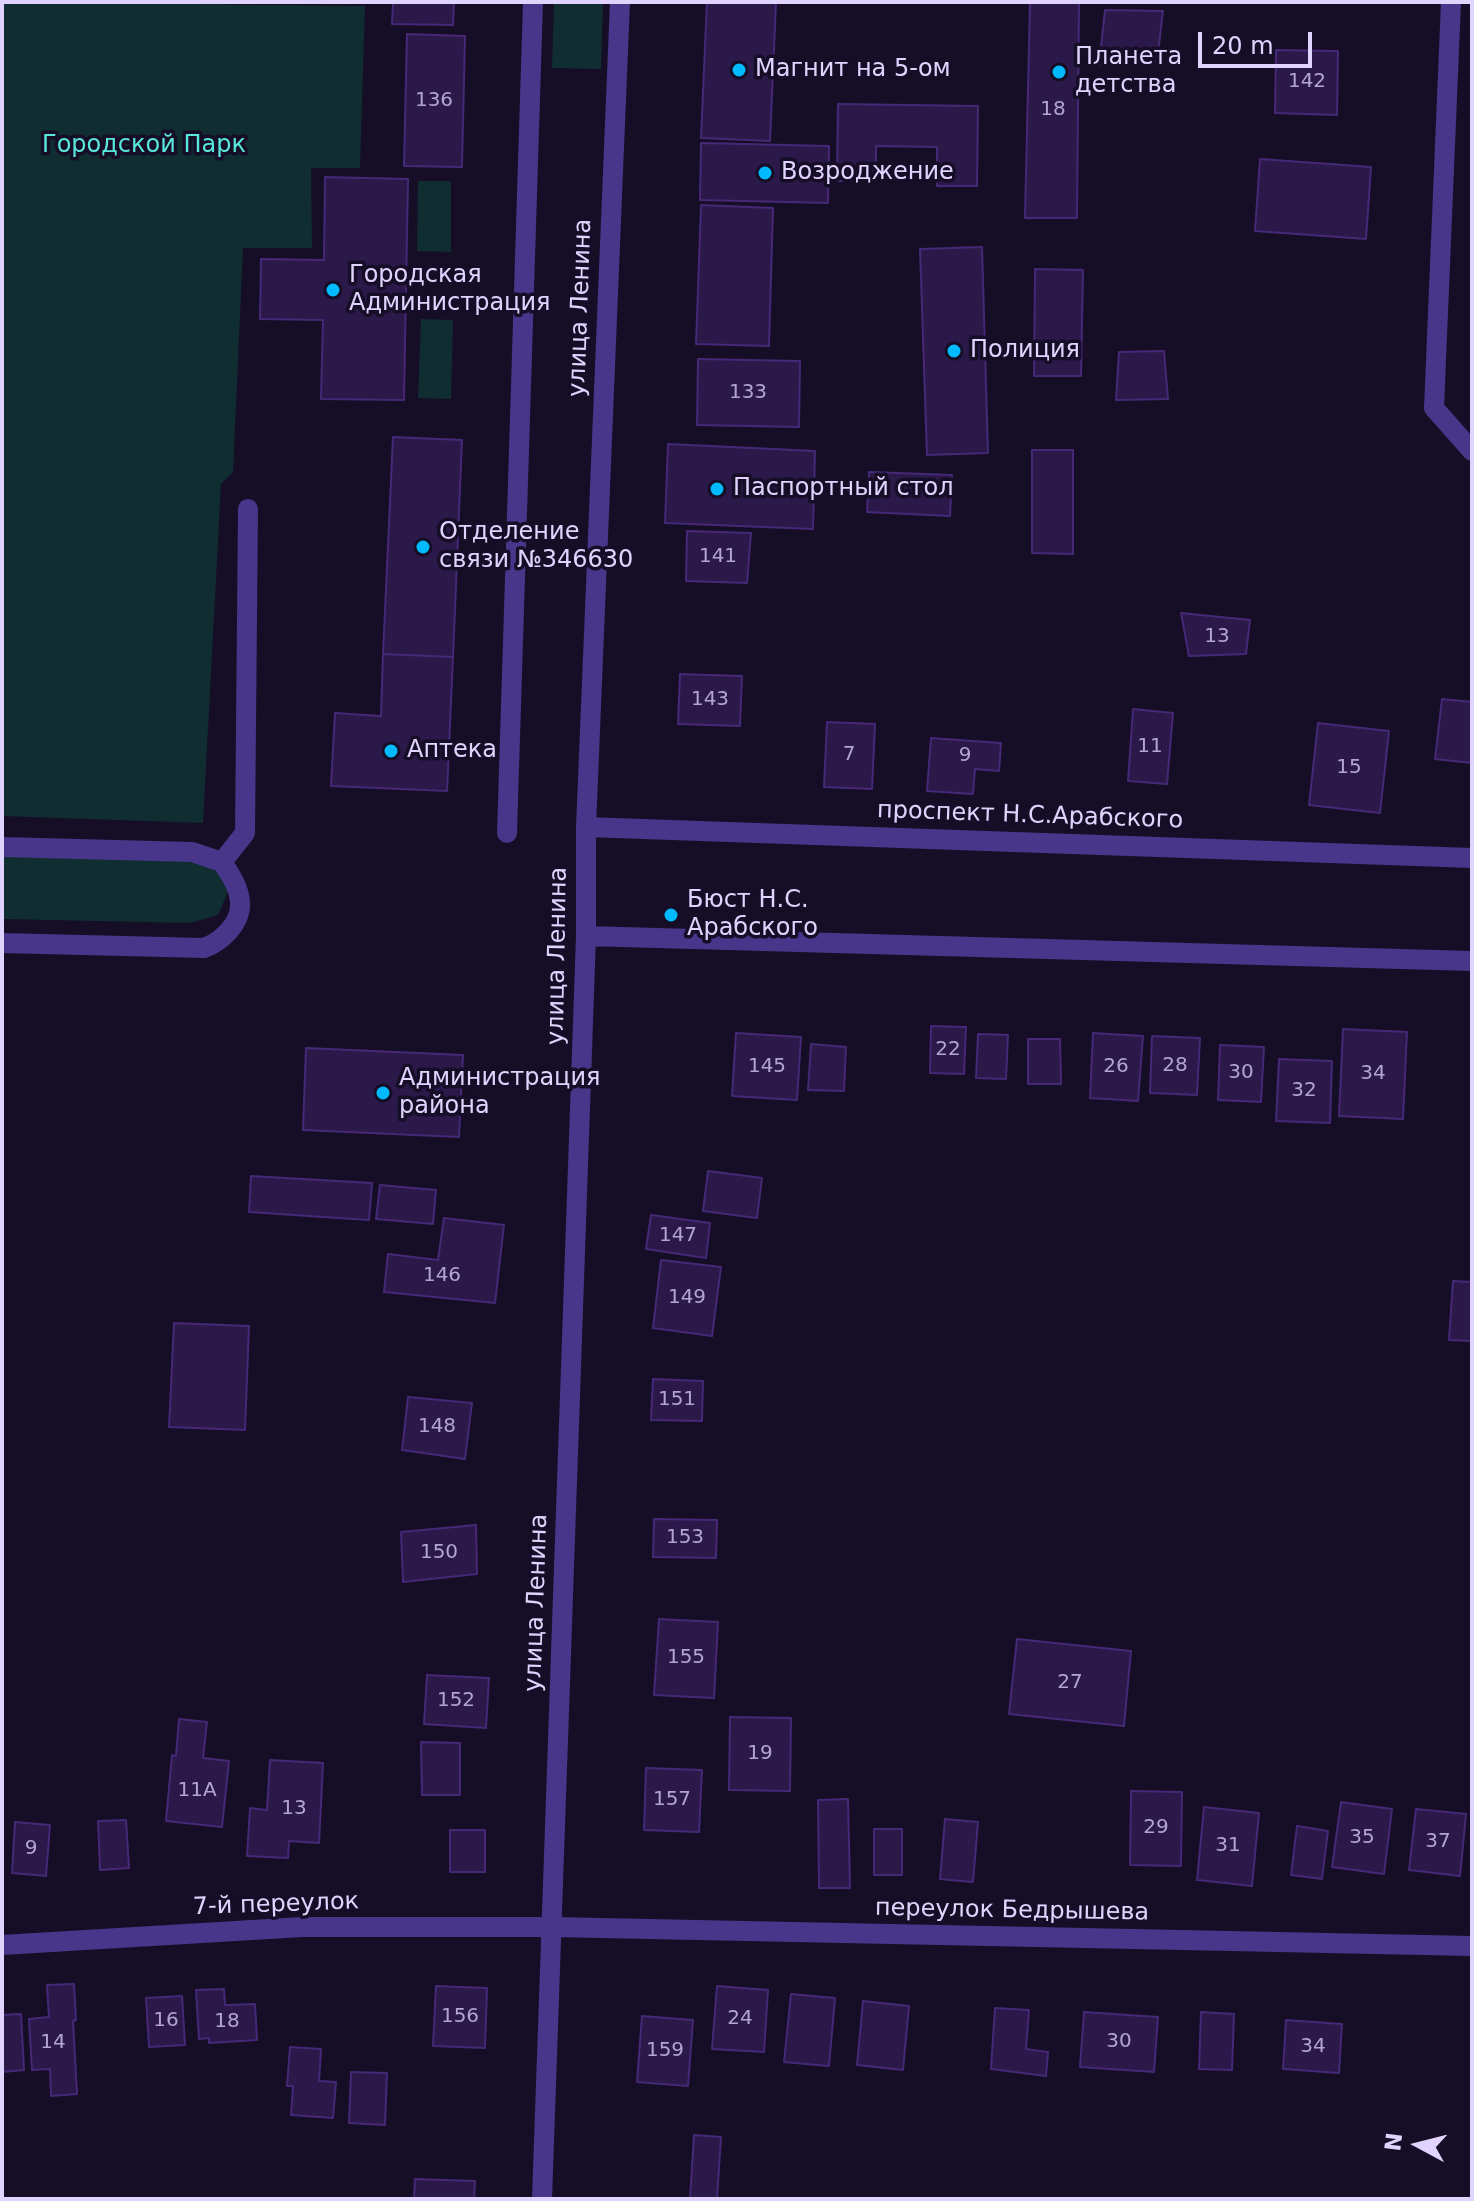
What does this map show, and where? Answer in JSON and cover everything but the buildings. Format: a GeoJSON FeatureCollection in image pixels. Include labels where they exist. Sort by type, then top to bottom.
{"type":"FeatureCollection","features":[{"type":"Feature","properties":{"kind":"street"},"geometry":{"type":"LineString","coordinates":[[507,833],[533,2]]}},
{"type":"Feature","properties":{"kind":"street","name":"улица Ленина"},"geometry":{"type":"LineString","coordinates":[[542,2199],[586,936],[586,827],[620,2]]}},
{"type":"Feature","properties":{"kind":"street"},"geometry":{"type":"LineString","coordinates":[[1451,2],[1434,408],[1472,451]]}},
{"type":"Feature","properties":{"kind":"street"},"geometry":{"type":"LineString","coordinates":[[222,862],[245,833],[248,509]]}},
{"type":"Feature","properties":{"kind":"street","name":"проспект Н.С.Арабского"},"geometry":{"type":"LineString","coordinates":[[586,827],[1472,858]]}},
{"type":"Feature","properties":{"kind":"street"},"geometry":{"type":"LineString","coordinates":[[2,847],[192,852],[222,862],[235,881],[241,904],[234,923],[219,942],[204,948],[2,943]]}},
{"type":"Feature","properties":{"kind":"street"},"geometry":{"type":"LineString","coordinates":[[586,936],[1472,961]]}},
{"type":"Feature","properties":{"kind":"street","name":"7-й переулок"},"geometry":{"type":"LineString","coordinates":[[2,1945],[302,1927],[552,1927]]}},
{"type":"Feature","properties":{"kind":"street","name":"переулок Бедрышева"},"geometry":{"type":"LineString","coordinates":[[552,1927],[1472,1946]]}},
{"type":"Feature","properties":{"kind":"green space","name":"Городской Парк"},"geometry":{"type":"Polygon","coordinates":[[[2,2],[365,6],[360,168],[311,168],[312,248],[243,248],[233,472],[221,484],[203,823],[2,816],[2,2]]]}},
{"type":"Feature","properties":{"kind":"green space"},"geometry":{"type":"Polygon","coordinates":[[[554,2],[603,2],[601,69],[552,68],[554,2]]]}},
{"type":"Feature","properties":{"kind":"green space"},"geometry":{"type":"Polygon","coordinates":[[[418,181],[451,181],[451,252],[417,251],[418,181]]]}},
{"type":"Feature","properties":{"kind":"green space"},"geometry":{"type":"Polygon","coordinates":[[[421,319],[453,320],[451,399],[418,398],[421,319]]]}},
{"type":"Feature","properties":{"kind":"green space"},"geometry":{"type":"Polygon","coordinates":[[[2,852],[196,858],[219,866],[228,892],[218,915],[190,923],[2,919],[2,852]]]}},
{"type":"Feature","properties":{"kind":"place","name":"Магнит на 5-ом"},"geometry":{"type":"Point","coordinates":[739,70]}},
{"type":"Feature","properties":{"kind":"place","name":"Планета детства"},"geometry":{"type":"Point","coordinates":[1059,72]}},
{"type":"Feature","properties":{"kind":"place","name":"Возроджение"},"geometry":{"type":"Point","coordinates":[765,173]}},
{"type":"Feature","properties":{"kind":"place","name":"Городская Администрация"},"geometry":{"type":"Point","coordinates":[333,290]}},
{"type":"Feature","properties":{"kind":"place","name":"Полиция"},"geometry":{"type":"Point","coordinates":[954,351]}},
{"type":"Feature","properties":{"kind":"place","name":"Паспортный стол"},"geometry":{"type":"Point","coordinates":[717,489]}},
{"type":"Feature","properties":{"kind":"place","name":"Отделение связи №346630"},"geometry":{"type":"Point","coordinates":[423,547]}},
{"type":"Feature","properties":{"kind":"place","name":"Аптека"},"geometry":{"type":"Point","coordinates":[391,751]}},
{"type":"Feature","properties":{"kind":"place","name":"Бюст Н.С. Арабского"},"geometry":{"type":"Point","coordinates":[671,915]}},
{"type":"Feature","properties":{"kind":"place","name":"Администрация района"},"geometry":{"type":"Point","coordinates":[383,1093]}}]}
